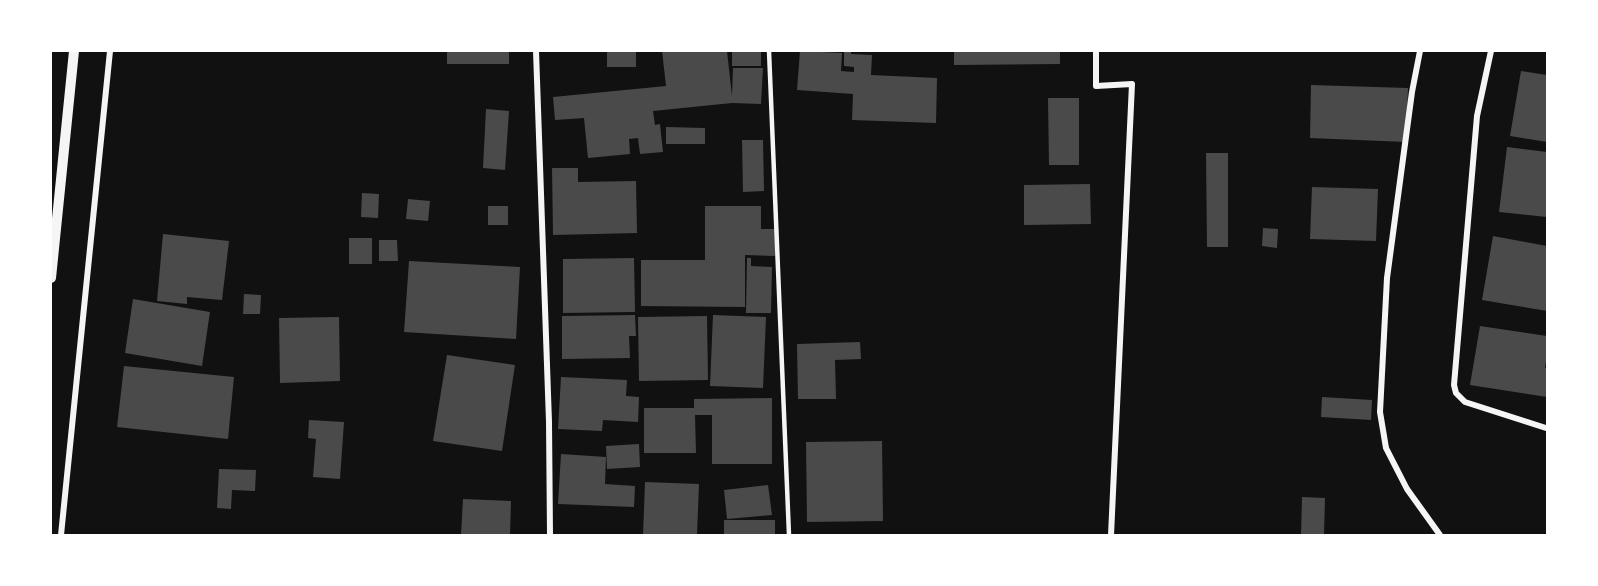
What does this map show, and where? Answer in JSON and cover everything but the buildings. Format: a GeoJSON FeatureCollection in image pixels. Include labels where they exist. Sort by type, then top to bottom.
{"type":"FeatureCollection","features":[{"type":"Feature","properties":{"kind":"street"},"geometry":{"type":"LineString","coordinates":[[51,278],[74,51]]}},
{"type":"Feature","properties":{"kind":"street"},"geometry":{"type":"LineString","coordinates":[[61,535],[110,51]]}},
{"type":"Feature","properties":{"kind":"street"},"geometry":{"type":"LineString","coordinates":[[536,51],[549,422],[550,535]]}},
{"type":"Feature","properties":{"kind":"street"},"geometry":{"type":"LineString","coordinates":[[1096,51],[1096,86],[1132,84],[1111,535]]}},
{"type":"Feature","properties":{"kind":"street"},"geometry":{"type":"LineString","coordinates":[[1420,51],[1412,92],[1387,278],[1380,412],[1386,448],[1407,489],[1440,535]]}},
{"type":"Feature","properties":{"kind":"street"},"geometry":{"type":"LineString","coordinates":[[1491,51],[1477,117],[1454,385],[1456,393],[1465,402],[1546,428]]}},
{"type":"Feature","properties":{"kind":"lane"},"geometry":{"type":"LineString","coordinates":[[769,51],[789,535]]}}]}
